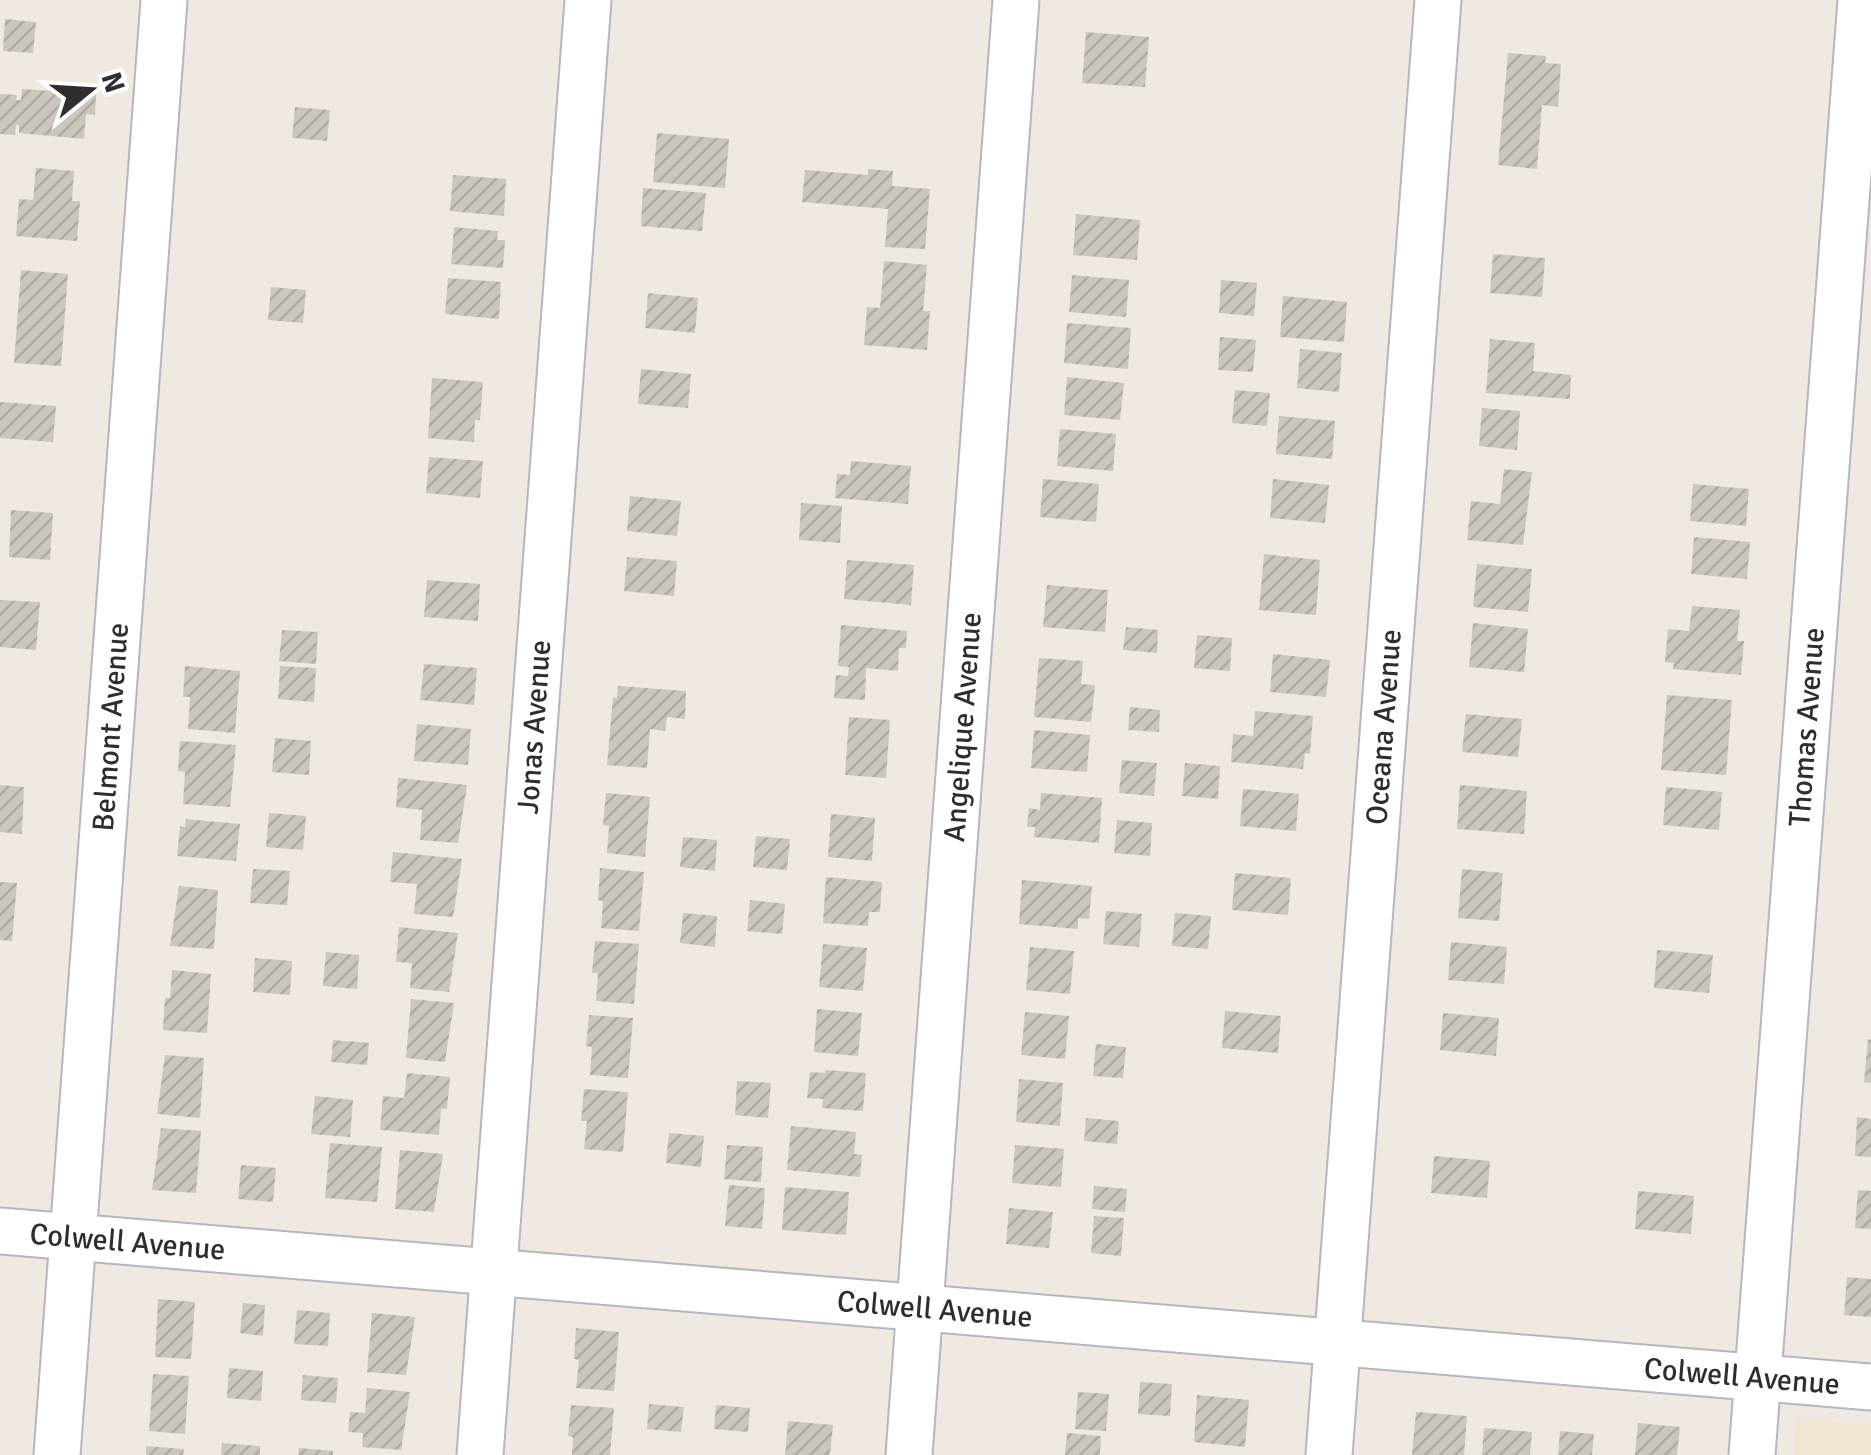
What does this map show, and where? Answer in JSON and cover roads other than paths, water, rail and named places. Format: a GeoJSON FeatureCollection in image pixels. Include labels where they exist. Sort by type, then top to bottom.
{"type":"FeatureCollection","features":[{"type":"Feature","properties":{"kind":"street","name":"Belmont Avenue"},"geometry":{"type":"LineString","coordinates":[[56,1455],[164,0]]}},
{"type":"Feature","properties":{"kind":"street","name":"Jonas Avenue"},"geometry":{"type":"LineString","coordinates":[[480,1455],[588,0]]}},
{"type":"Feature","properties":{"kind":"street","name":"Angelique Avenue"},"geometry":{"type":"LineString","coordinates":[[908,1455],[1016,0]]}},
{"type":"Feature","properties":{"kind":"street","name":"Oceana Avenue"},"geometry":{"type":"LineString","coordinates":[[1329,1455],[1438,0]]}},
{"type":"Feature","properties":{"kind":"street","name":"Thomas Avenue"},"geometry":{"type":"LineString","coordinates":[[1752,1455],[1861,0]]}},
{"type":"Feature","properties":{"kind":"street","name":"Colwell Avenue"},"geometry":{"type":"LineString","coordinates":[[0,1231],[1871,1387]]}}]}
